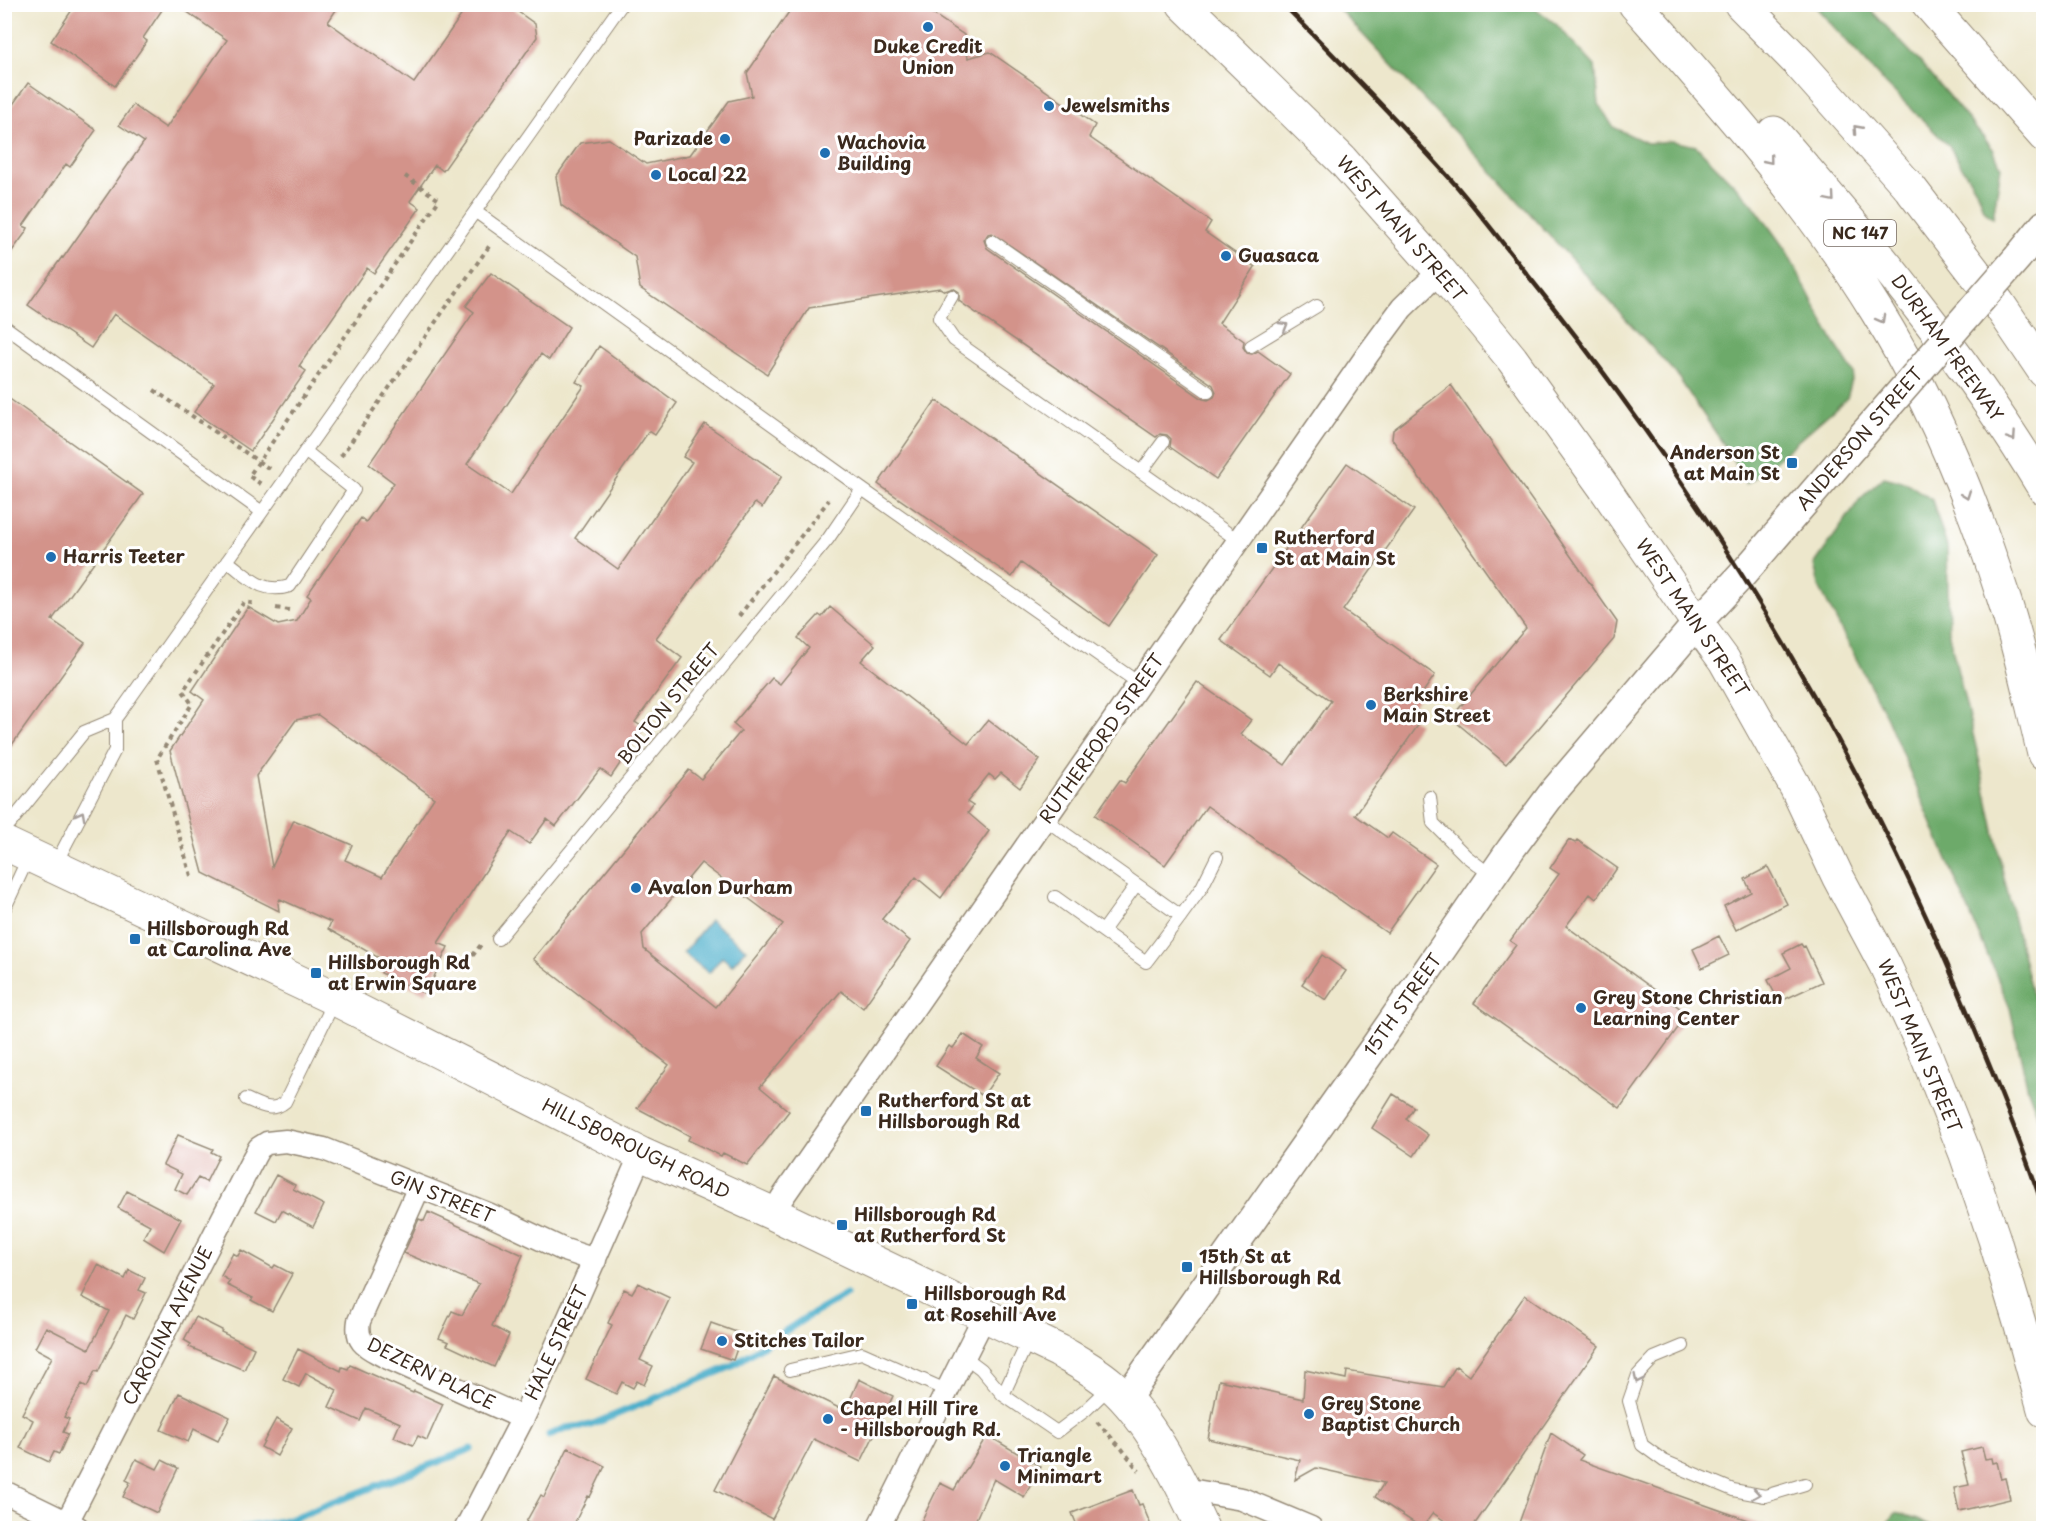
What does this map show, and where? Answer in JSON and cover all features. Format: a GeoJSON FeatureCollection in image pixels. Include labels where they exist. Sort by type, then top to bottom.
{"type":"FeatureCollection","features":[{"type":"Feature","properties":{"kind":"main road","name":"WEST MAIN STREET"},"geometry":{"type":"LineString","coordinates":[[1183,4],[1342,160],[1440,271],[1512,359],[1724,660],[1796,788],[1885,965],[1924,1052],[1965,1153],[1994,1238],[2043,1411]]}},
{"type":"Feature","properties":{"kind":"main road"},"geometry":{"type":"LineString","coordinates":[[1635,4],[1726,107],[1794,192],[1847,266],[1903,357],[1927,403],[1960,480],[2003,595],[2043,754]]}},
{"type":"Feature","properties":{"kind":"main road","name":"DURHAM FREEWAY"},"geometry":{"type":"LineString","coordinates":[[1646,4],[1747,103],[1834,201],[1913,298],[2014,440],[2043,488]]}},
{"type":"Feature","properties":{"kind":"main road"},"geometry":{"type":"LineString","coordinates":[[1741,4],[1798,63],[1910,188],[2012,291],[2043,333]]}},
{"type":"Feature","properties":{"kind":"main road"},"geometry":{"type":"LineString","coordinates":[[1928,4],[2043,136]]}},
{"type":"Feature","properties":{"kind":"main road"},"geometry":{"type":"LineString","coordinates":[[1910,188],[1998,303],[2043,371]]}},
{"type":"Feature","properties":{"kind":"main road","name":"HILLSBOROUGH ROAD"},"geometry":{"type":"LineString","coordinates":[[30,855],[335,999],[640,1154],[774,1214],[1069,1357],[1095,1372],[1118,1393],[1152,1433],[1184,1489],[1202,1528]]}},
{"type":"Feature","properties":{"kind":"street","name":"ANDERSON STREET"},"geometry":{"type":"LineString","coordinates":[[1697,623],[2018,257],[2043,225]]}},
{"type":"Feature","properties":{"kind":"street","name":"RUTHERFORD STREET"},"geometry":{"type":"LineString","coordinates":[[774,1214],[782,1198],[1402,308],[1440,271]]}},
{"type":"Feature","properties":{"kind":"street","name":"15TH STREET"},"geometry":{"type":"LineString","coordinates":[[1118,1393],[1373,1048],[1554,791],[1697,623]]}},
{"type":"Feature","properties":{"kind":"street","name":"GIN STREET"},"geometry":{"type":"LineString","coordinates":[[286,1141],[324,1149],[488,1214],[562,1249],[596,1260]]}},
{"type":"Feature","properties":{"kind":"street","name":"CAROLINA AVENUE"},"geometry":{"type":"LineString","coordinates":[[69,1527],[259,1148],[267,1143],[286,1141]]}},
{"type":"Feature","properties":{"kind":"street","name":"HALE STREET"},"geometry":{"type":"LineString","coordinates":[[466,1528],[523,1418],[596,1260],[640,1154]]}},
{"type":"Feature","properties":{"kind":"street","name":"DEZERN PLACE"},"geometry":{"type":"LineString","coordinates":[[419,1187],[359,1321],[357,1330],[359,1340],[386,1357],[523,1418]]}},
{"type":"Feature","properties":{"kind":"street"},"geometry":{"type":"LineString","coordinates":[[878,1528],[985,1315]]}},
{"type":"Feature","properties":{"kind":"street"},"geometry":{"type":"LineString","coordinates":[[1184,1489],[1242,1499],[1311,1528]]}},
{"type":"Feature","properties":{"kind":"street"},"geometry":{"type":"LineString","coordinates":[[4,1492],[69,1527]]}},
{"type":"Feature","properties":{"kind":"lane"},"geometry":{"type":"LineString","coordinates":[[4,831],[84,732],[115,719],[622,4]]}},
{"type":"Feature","properties":{"kind":"lane"},"geometry":{"type":"LineString","coordinates":[[476,212],[862,489],[1140,684]]}},
{"type":"Feature","properties":{"kind":"lane"},"geometry":{"type":"LineString","coordinates":[[992,241],[1208,392]]}},
{"type":"Feature","properties":{"kind":"lane"},"geometry":{"type":"LineString","coordinates":[[952,296],[939,318],[954,340],[1239,541]]}},
{"type":"Feature","properties":{"kind":"lane"},"geometry":{"type":"LineString","coordinates":[[1251,346],[1317,306]]}},
{"type":"Feature","properties":{"kind":"lane"},"geometry":{"type":"LineString","coordinates":[[4,326],[262,512]]}},
{"type":"Feature","properties":{"kind":"lane"},"geometry":{"type":"LineString","coordinates":[[1141,472],[1163,442]]}},
{"type":"Feature","properties":{"kind":"lane"},"geometry":{"type":"LineString","coordinates":[[228,561],[265,588],[278,590],[290,586],[354,490],[305,451]]}},
{"type":"Feature","properties":{"kind":"lane","name":"BOLTON STREET"},"geometry":{"type":"LineString","coordinates":[[498,939],[828,539],[862,489]]}},
{"type":"Feature","properties":{"kind":"lane"},"geometry":{"type":"LineString","coordinates":[[4,910],[30,855],[115,750],[115,719]]}},
{"type":"Feature","properties":{"kind":"lane"},"geometry":{"type":"LineString","coordinates":[[1430,797],[1433,823],[1466,856],[1492,876]]}},
{"type":"Feature","properties":{"kind":"lane"},"geometry":{"type":"LineString","coordinates":[[1046,820],[1181,916]]}},
{"type":"Feature","properties":{"kind":"lane"},"geometry":{"type":"LineString","coordinates":[[1055,897],[1146,962],[1202,887],[1217,856]]}},
{"type":"Feature","properties":{"kind":"lane"},"geometry":{"type":"LineString","coordinates":[[1103,931],[1136,885]]}},
{"type":"Feature","properties":{"kind":"lane"},"geometry":{"type":"LineString","coordinates":[[246,1099],[264,1107],[274,1108],[285,1102],[335,999]]}},
{"type":"Feature","properties":{"kind":"lane"},"geometry":{"type":"LineString","coordinates":[[1004,1395],[1030,1337]]}},
{"type":"Feature","properties":{"kind":"lane"},"geometry":{"type":"LineString","coordinates":[[1683,1346],[1654,1358],[1638,1375],[1629,1401],[1641,1445],[1664,1461],[1733,1490],[1765,1496],[1805,1484]]}},
{"type":"Feature","properties":{"kind":"lane"},"geometry":{"type":"LineString","coordinates":[[790,1370],[862,1353],[948,1391]]}},
{"type":"Feature","properties":{"kind":"lane"},"geometry":{"type":"LineString","coordinates":[[964,1357],[981,1369],[1004,1395],[1057,1432],[1086,1410],[1118,1393]]}},
{"type":"Feature","properties":{"kind":"path"},"geometry":{"type":"LineString","coordinates":[[248,502],[261,484],[249,476],[439,200],[405,176]]}},
{"type":"Feature","properties":{"kind":"path"},"geometry":{"type":"LineString","coordinates":[[341,456],[490,245]]}},
{"type":"Feature","properties":{"kind":"path"},"geometry":{"type":"LineString","coordinates":[[154,390],[277,474]]}},
{"type":"Feature","properties":{"kind":"path"},"geometry":{"type":"LineString","coordinates":[[190,876],[157,759],[192,704],[183,691],[244,602],[289,610]]}},
{"type":"Feature","properties":{"kind":"green space"},"geometry":{"type":"Polygon","coordinates":[[[1335,5],[1531,5],[1556,24],[1595,66],[1599,104],[1613,127],[1647,143],[1672,141],[1696,146],[1752,203],[1785,249],[1834,342],[1854,373],[1847,398],[1746,484],[1730,454],[1676,374],[1482,161],[1335,5]]]}},
{"type":"Feature","properties":{"kind":"green space"},"geometry":{"type":"Polygon","coordinates":[[[1814,5],[1866,5],[1920,62],[1993,149],[2001,167],[1993,218],[1983,209],[1978,193],[1949,146],[1882,80],[1814,5]]]}},
{"type":"Feature","properties":{"kind":"green space"},"geometry":{"type":"Polygon","coordinates":[[[1884,477],[1907,483],[1932,500],[1947,547],[1949,635],[2031,991],[2043,1026],[2043,1129],[2028,1090],[2010,1008],[1887,718],[1820,589],[1814,565],[1860,499],[1884,477]]]}},
{"type":"Feature","properties":{"kind":"green space"},"geometry":{"type":"Polygon","coordinates":[[[1896,1513],[1918,1519],[1935,1528],[1883,1528],[1896,1513]]]}},
{"type":"Feature","properties":{"kind":"water"},"geometry":{"type":"Polygon","coordinates":[[[710,920],[746,949],[732,965],[722,957],[709,973],[683,953],[710,920]]]}},
{"type":"Feature","properties":{"kind":"building"},"geometry":{"type":"Polygon","coordinates":[[[76,4],[166,4],[143,38],[147,41],[115,86],[51,41],[76,4]]]}},
{"type":"Feature","properties":{"kind":"building"},"geometry":{"type":"Polygon","coordinates":[[[176,4],[340,4],[328,22],[414,83],[469,4],[507,4],[535,24],[537,37],[443,171],[435,165],[410,201],[420,208],[374,273],[367,268],[299,366],[306,371],[251,451],[194,412],[214,384],[114,314],[91,348],[28,305],[144,142],[119,125],[133,105],[166,128],[227,40],[176,4]]]}},
{"type":"Feature","properties":{"kind":"building"},"geometry":{"type":"Polygon","coordinates":[[[804,4],[918,4],[964,35],[968,58],[990,52],[1095,125],[1089,137],[1211,222],[1205,232],[1255,267],[1219,323],[1244,341],[1243,347],[1247,353],[1252,354],[1258,351],[1290,374],[1216,479],[1170,447],[1171,439],[1167,435],[1160,434],[1156,437],[959,301],[959,292],[953,288],[945,291],[940,288],[809,308],[767,374],[640,288],[635,257],[561,205],[556,177],[580,143],[609,139],[646,164],[690,155],[729,101],[752,96],[747,73],[793,6],[804,4]],[[992,233],[988,234],[984,240],[987,248],[1203,399],[1208,400],[1214,397],[1216,392],[1213,385],[992,233]]]}},
{"type":"Feature","properties":{"kind":"building"},"geometry":{"type":"Polygon","coordinates":[[[28,83],[96,130],[70,167],[66,164],[23,226],[28,228],[26,232],[4,262],[4,117],[28,83]]]}},
{"type":"Feature","properties":{"kind":"building"},"geometry":{"type":"Polygon","coordinates":[[[491,273],[569,327],[549,360],[541,354],[467,464],[511,494],[584,386],[576,382],[599,346],[677,403],[655,435],[649,431],[575,538],[618,569],[692,462],[683,457],[705,424],[782,476],[762,508],[755,503],[656,638],[682,658],[635,722],[644,728],[611,777],[600,769],[556,826],[547,819],[529,844],[511,832],[438,943],[448,947],[426,994],[381,973],[386,962],[328,929],[331,922],[280,899],[279,911],[203,873],[170,751],[204,700],[192,691],[248,607],[278,625],[297,621],[311,598],[307,595],[361,518],[366,522],[394,483],[369,464],[474,312],[466,306],[491,273]],[[318,715],[296,720],[256,776],[272,867],[294,820],[352,845],[345,860],[382,877],[434,798],[318,715]]]}},
{"type":"Feature","properties":{"kind":"building","name":"Berkshire Main Street"},"geometry":{"type":"Polygon","coordinates":[[[1451,385],[1617,622],[1614,639],[1506,764],[1451,718],[1526,628],[1392,439],[1393,430],[1451,385]]]}},
{"type":"Feature","properties":{"kind":"building","name":"Harris Teeter"},"geometry":{"type":"Polygon","coordinates":[[[4,395],[143,494],[52,620],[85,643],[4,756],[4,395]]]}},
{"type":"Feature","properties":{"kind":"building"},"geometry":{"type":"Polygon","coordinates":[[[936,400],[1158,555],[1109,626],[1021,563],[1012,577],[878,484],[936,400]]]}},
{"type":"Feature","properties":{"kind":"building","name":"Berkshire Main Street"},"geometry":{"type":"Polygon","coordinates":[[[1347,463],[1414,510],[1343,610],[1435,675],[1407,715],[1419,724],[1355,815],[1388,838],[1392,833],[1436,864],[1387,933],[1207,806],[1165,865],[1095,815],[1120,780],[1125,783],[1197,682],[1251,720],[1241,734],[1285,765],[1331,701],[1278,663],[1270,675],[1221,640],[1347,463]]]}},
{"type":"Feature","properties":{"kind":"building","name":"Avalon Durham"},"geometry":{"type":"Polygon","coordinates":[[[830,607],[875,645],[861,661],[968,744],[988,720],[1040,760],[1020,788],[1001,773],[995,779],[989,774],[967,802],[973,806],[968,813],[989,831],[941,898],[916,877],[882,919],[910,941],[863,1008],[841,991],[760,1087],[789,1111],[747,1165],[723,1153],[721,1156],[688,1140],[690,1136],[637,1108],[669,1065],[533,959],[689,770],[701,779],[741,731],[733,724],[772,678],[780,684],[809,648],[798,638],[819,615],[822,617],[830,607]],[[701,863],[642,934],[644,949],[716,1007],[783,924],[701,863]]]}},
{"type":"Feature","properties":{"kind":"building","name":"Grey Stone Christian Learning Center"},"geometry":{"type":"Polygon","coordinates":[[[1569,840],[1575,843],[1577,840],[1617,868],[1596,899],[1590,894],[1566,926],[1688,1014],[1620,1108],[1474,1003],[1516,945],[1510,941],[1559,874],[1550,868],[1569,840]]]}},
{"type":"Feature","properties":{"kind":"building"},"geometry":{"type":"Polygon","coordinates":[[[1768,867],[1787,904],[1736,930],[1724,906],[1751,892],[1745,879],[1768,867]]]}},
{"type":"Feature","properties":{"kind":"building"},"geometry":{"type":"Polygon","coordinates":[[[1719,936],[1729,955],[1702,968],[1693,949],[1719,936]]]}},
{"type":"Feature","properties":{"kind":"building"},"geometry":{"type":"Polygon","coordinates":[[[1801,944],[1805,946],[1822,982],[1779,1002],[1768,980],[1791,968],[1783,953],[1801,944]]]}},
{"type":"Feature","properties":{"kind":"building"},"geometry":{"type":"Polygon","coordinates":[[[1322,955],[1346,971],[1326,1000],[1302,984],[1322,955]]]}},
{"type":"Feature","properties":{"kind":"building"},"geometry":{"type":"Polygon","coordinates":[[[963,1034],[983,1047],[976,1058],[999,1073],[983,1096],[936,1066],[949,1046],[953,1048],[963,1034]]]}},
{"type":"Feature","properties":{"kind":"building"},"geometry":{"type":"Polygon","coordinates":[[[1393,1094],[1414,1107],[1406,1119],[1428,1135],[1414,1156],[1372,1128],[1393,1094]]]}},
{"type":"Feature","properties":{"kind":"building"},"geometry":{"type":"Polygon","coordinates":[[[178,1135],[213,1149],[211,1152],[219,1156],[206,1182],[198,1178],[187,1195],[175,1189],[182,1174],[163,1165],[178,1135]]]}},
{"type":"Feature","properties":{"kind":"building"},"geometry":{"type":"Polygon","coordinates":[[[276,1175],[295,1185],[293,1189],[324,1205],[313,1227],[282,1210],[276,1221],[256,1211],[276,1175]]]}},
{"type":"Feature","properties":{"kind":"building"},"geometry":{"type":"Polygon","coordinates":[[[127,1191],[181,1219],[164,1251],[143,1238],[150,1225],[118,1208],[127,1191]]]}},
{"type":"Feature","properties":{"kind":"building"},"geometry":{"type":"Polygon","coordinates":[[[428,1212],[523,1255],[492,1326],[509,1335],[494,1367],[447,1345],[449,1342],[439,1338],[452,1311],[462,1315],[479,1284],[404,1253],[419,1219],[424,1221],[428,1212]]]}},
{"type":"Feature","properties":{"kind":"building"},"geometry":{"type":"Polygon","coordinates":[[[241,1250],[273,1268],[275,1265],[292,1274],[272,1311],[227,1285],[230,1281],[221,1276],[233,1253],[238,1256],[241,1250]]]}},
{"type":"Feature","properties":{"kind":"building"},"geometry":{"type":"Polygon","coordinates":[[[98,1265],[125,1279],[129,1270],[145,1278],[139,1290],[146,1293],[133,1319],[126,1315],[98,1372],[95,1371],[87,1387],[82,1384],[64,1417],[69,1419],[63,1432],[68,1434],[59,1454],[54,1452],[49,1462],[20,1448],[33,1420],[22,1414],[52,1357],[35,1348],[46,1327],[89,1349],[109,1311],[82,1297],[98,1265]]]}},
{"type":"Feature","properties":{"kind":"building"},"geometry":{"type":"Polygon","coordinates":[[[638,1283],[670,1298],[640,1360],[653,1366],[644,1385],[637,1381],[633,1388],[622,1382],[616,1394],[586,1379],[612,1325],[608,1323],[624,1289],[632,1293],[638,1283]]]}},
{"type":"Feature","properties":{"kind":"building","name":"Grey Stone Baptist Church"},"geometry":{"type":"Polygon","coordinates":[[[1525,1295],[1599,1346],[1472,1528],[1455,1528],[1433,1513],[1422,1528],[1375,1497],[1384,1483],[1316,1468],[1295,1480],[1300,1460],[1208,1439],[1219,1380],[1303,1399],[1305,1370],[1346,1379],[1347,1371],[1443,1387],[1456,1366],[1469,1376],[1525,1295]]]}},
{"type":"Feature","properties":{"kind":"building"},"geometry":{"type":"Polygon","coordinates":[[[196,1317],[254,1348],[244,1370],[189,1347],[191,1344],[184,1340],[196,1317]]]}},
{"type":"Feature","properties":{"kind":"building","name":"Stitches Tailor"},"geometry":{"type":"Polygon","coordinates":[[[711,1323],[742,1334],[733,1360],[701,1349],[711,1323]]]}},
{"type":"Feature","properties":{"kind":"building"},"geometry":{"type":"Polygon","coordinates":[[[298,1349],[341,1371],[342,1367],[348,1369],[350,1365],[443,1404],[427,1440],[418,1436],[413,1445],[394,1437],[400,1423],[366,1408],[360,1421],[329,1407],[337,1390],[306,1373],[299,1387],[283,1379],[298,1349]]]}},
{"type":"Feature","properties":{"kind":"building"},"geometry":{"type":"Polygon","coordinates":[[[774,1376],[845,1411],[859,1379],[893,1396],[861,1462],[814,1439],[772,1519],[715,1490],[774,1376]]]}},
{"type":"Feature","properties":{"kind":"building"},"geometry":{"type":"Polygon","coordinates":[[[179,1393],[230,1417],[218,1441],[194,1429],[188,1442],[161,1430],[179,1393]]]}},
{"type":"Feature","properties":{"kind":"building"},"geometry":{"type":"Polygon","coordinates":[[[276,1419],[292,1428],[277,1456],[261,1447],[276,1419]]]}},
{"type":"Feature","properties":{"kind":"building"},"geometry":{"type":"Polygon","coordinates":[[[1551,1433],[1583,1455],[1579,1460],[1764,1526],[1763,1528],[1535,1528],[1519,1523],[1551,1433]]]}},
{"type":"Feature","properties":{"kind":"building"},"geometry":{"type":"Polygon","coordinates":[[[987,1435],[1041,1467],[1024,1497],[994,1479],[972,1528],[918,1528],[940,1483],[954,1490],[987,1435]]]}},
{"type":"Feature","properties":{"kind":"building"},"geometry":{"type":"Polygon","coordinates":[[[1982,1447],[1985,1459],[1992,1458],[1993,1463],[1997,1462],[2001,1479],[2005,1478],[2010,1499],[1959,1511],[1954,1488],[1969,1485],[1961,1452],[1982,1447]]]}},
{"type":"Feature","properties":{"kind":"building"},"geometry":{"type":"Polygon","coordinates":[[[568,1448],[605,1466],[572,1528],[538,1528],[526,1522],[541,1495],[544,1497],[568,1448]]]}},
{"type":"Feature","properties":{"kind":"building"},"geometry":{"type":"Polygon","coordinates":[[[136,1459],[157,1469],[162,1460],[178,1468],[157,1513],[123,1497],[130,1482],[126,1480],[136,1459]]]}},
{"type":"Feature","properties":{"kind":"building"},"geometry":{"type":"Polygon","coordinates":[[[1133,1490],[1152,1528],[1078,1528],[1072,1513],[1133,1490]]]}},
{"type":"Feature","properties":{"kind":"waterway"},"geometry":{"type":"LineString","coordinates":[[549,1435],[566,1428],[591,1425],[730,1367],[807,1317],[846,1295]]}},
{"type":"Feature","properties":{"kind":"waterway"},"geometry":{"type":"LineString","coordinates":[[243,1528],[291,1519],[471,1449]]}},
{"type":"Feature","properties":{"kind":"railway"},"geometry":{"type":"LineString","coordinates":[[1283,4],[1370,92],[1473,206],[1597,364],[1661,453],[1722,544],[1779,637],[1884,829],[1931,928],[1974,1028],[2020,1141],[2044,1210]]}},
{"type":"Feature","properties":{"kind":"place","name":"Duke Credit Union"},"geometry":{"type":"Point","coordinates":[928,27]}},
{"type":"Feature","properties":{"kind":"place","name":"Jewelsmiths"},"geometry":{"type":"Point","coordinates":[1049,106]}},
{"type":"Feature","properties":{"kind":"place","name":"Parizade"},"geometry":{"type":"Point","coordinates":[725,139]}},
{"type":"Feature","properties":{"kind":"place","name":"Wachovia Building"},"geometry":{"type":"Point","coordinates":[825,153]}},
{"type":"Feature","properties":{"kind":"place","name":"Local 22"},"geometry":{"type":"Point","coordinates":[656,175]}},
{"type":"Feature","properties":{"kind":"place","name":"Guasaca"},"geometry":{"type":"Point","coordinates":[1226,256]}},
{"type":"Feature","properties":{"kind":"place","name":"Anderson St at Main St"},"geometry":{"type":"Point","coordinates":[1792,463]}},
{"type":"Feature","properties":{"kind":"place","name":"Rutherford St at Main St"},"geometry":{"type":"Point","coordinates":[1262,548]}},
{"type":"Feature","properties":{"kind":"place","name":"Harris Teeter"},"geometry":{"type":"Point","coordinates":[51,557]}},
{"type":"Feature","properties":{"kind":"place","name":"Berkshire Main Street"},"geometry":{"type":"Point","coordinates":[1371,705]}},
{"type":"Feature","properties":{"kind":"place","name":"Avalon Durham"},"geometry":{"type":"Point","coordinates":[636,888]}},
{"type":"Feature","properties":{"kind":"place","name":"Hillsborough Rd at Carolina Ave"},"geometry":{"type":"Point","coordinates":[135,939]}},
{"type":"Feature","properties":{"kind":"place","name":"Hillsborough Rd at Erwin Square"},"geometry":{"type":"Point","coordinates":[316,973]}},
{"type":"Feature","properties":{"kind":"place","name":"Grey Stone Christian Learning Center"},"geometry":{"type":"Point","coordinates":[1581,1008]}},
{"type":"Feature","properties":{"kind":"place","name":"Rutherford St at Hillsborough Rd"},"geometry":{"type":"Point","coordinates":[866,1111]}},
{"type":"Feature","properties":{"kind":"place","name":"Hillsborough Rd at Rutherford St"},"geometry":{"type":"Point","coordinates":[842,1225]}},
{"type":"Feature","properties":{"kind":"place","name":"15th St at Hillsborough Rd"},"geometry":{"type":"Point","coordinates":[1187,1267]}},
{"type":"Feature","properties":{"kind":"place","name":"Hillsborough Rd at Rosehill Ave"},"geometry":{"type":"Point","coordinates":[912,1304]}},
{"type":"Feature","properties":{"kind":"place","name":"Stitches Tailor"},"geometry":{"type":"Point","coordinates":[722,1341]}},
{"type":"Feature","properties":{"kind":"place","name":"Grey Stone Baptist Church"},"geometry":{"type":"Point","coordinates":[1309,1414]}},
{"type":"Feature","properties":{"kind":"place","name":"Chapel Hill Tire - Hillsborough Rd."},"geometry":{"type":"Point","coordinates":[828,1419]}},
{"type":"Feature","properties":{"kind":"place","name":"Triangle Minimart"},"geometry":{"type":"Point","coordinates":[1005,1466]}}]}
